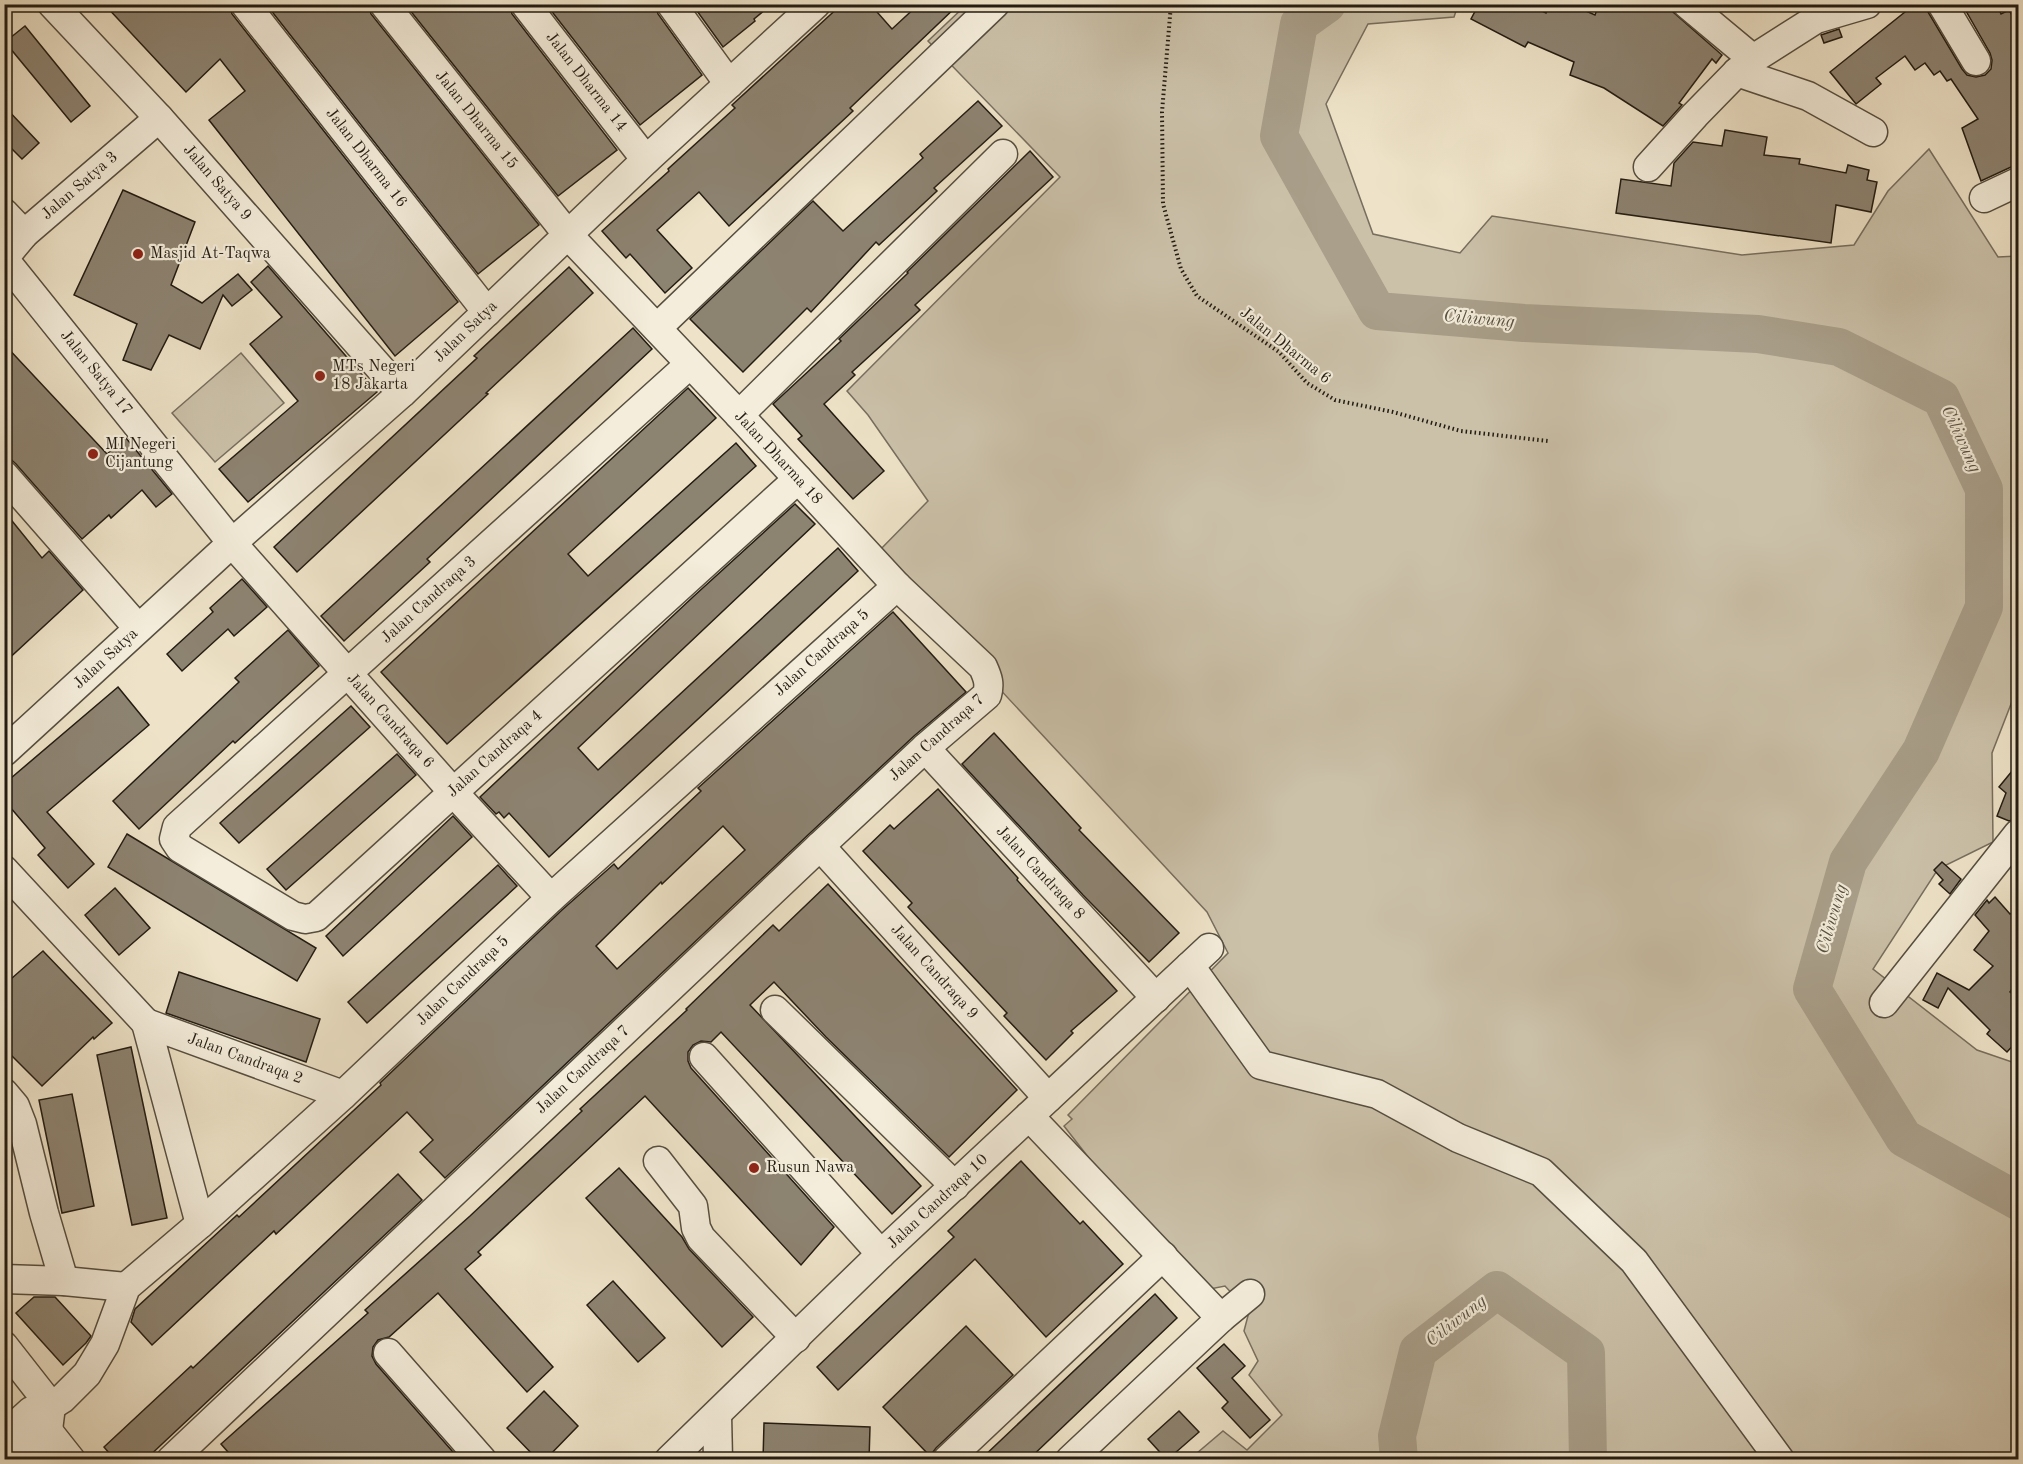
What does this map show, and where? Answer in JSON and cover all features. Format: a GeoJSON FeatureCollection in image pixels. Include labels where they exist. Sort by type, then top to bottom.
{"type":"FeatureCollection","features":[{"type":"Feature","properties":{"kind":"street","name":"Jalan Satya 9"},"geometry":{"type":"LineString","coordinates":[[52,4],[159,118],[402,393]]}},
{"type":"Feature","properties":{"kind":"street","name":"Jalan Dharma 16"},"geometry":{"type":"LineString","coordinates":[[245,4],[487,312]]}},
{"type":"Feature","properties":{"kind":"street","name":"Jalan Dharma 15"},"geometry":{"type":"LineString","coordinates":[[384,4],[568,235]]}},
{"type":"Feature","properties":{"kind":"street","name":"Jalan Dharma 14"},"geometry":{"type":"LineString","coordinates":[[525,4],[646,160]]}},
{"type":"Feature","properties":{"kind":"street"},"geometry":{"type":"LineString","coordinates":[[671,4],[729,84]]}},
{"type":"Feature","properties":{"kind":"street"},"geometry":{"type":"LineString","coordinates":[[657,328],[995,4]]}},
{"type":"Feature","properties":{"kind":"street"},"geometry":{"type":"LineString","coordinates":[[1687,4],[1745,65],[1873,132]]}},
{"type":"Feature","properties":{"kind":"street"},"geometry":{"type":"LineString","coordinates":[[1648,167],[1745,65],[1809,12],[1867,4]]}},
{"type":"Feature","properties":{"kind":"street"},"geometry":{"type":"LineString","coordinates":[[1942,4],[1976,61]]}},
{"type":"Feature","properties":{"kind":"street","name":"Jalan Satya"},"geometry":{"type":"LineString","coordinates":[[4,752],[232,543],[402,393],[646,160],[815,5]]}},
{"type":"Feature","properties":{"kind":"street","name":"Jalan Satya 3"},"geometry":{"type":"LineString","coordinates":[[4,258],[24,234],[159,118]]}},
{"type":"Feature","properties":{"kind":"street"},"geometry":{"type":"LineString","coordinates":[[739,415],[1003,154]]}},
{"type":"Feature","properties":{"kind":"street"},"geometry":{"type":"LineString","coordinates":[[1984,198],[2019,182]]}},
{"type":"Feature","properties":{"kind":"street"},"geometry":{"type":"LineString","coordinates":[[4,213],[24,234]]}},
{"type":"Feature","properties":{"kind":"street","name":"Jalan Dharma 18"},"geometry":{"type":"LineString","coordinates":[[568,235],[897,586],[983,667],[989,680]]}},
{"type":"Feature","properties":{"kind":"street","name":"Jalan Satya 17"},"geometry":{"type":"LineString","coordinates":[[4,258],[232,543]]}},
{"type":"Feature","properties":{"kind":"street","name":"Jalan Candraqa 3"},"geometry":{"type":"LineString","coordinates":[[174,839],[177,827],[690,364]]}},
{"type":"Feature","properties":{"kind":"street"},"geometry":{"type":"LineString","coordinates":[[4,475],[138,628]]}},
{"type":"Feature","properties":{"kind":"street","name":"Jalan Candraqa 4"},"geometry":{"type":"LineString","coordinates":[[174,839],[180,848],[293,916],[305,919],[316,917],[798,479]]}},
{"type":"Feature","properties":{"kind":"street","name":"Jalan Candraqa 6"},"geometry":{"type":"LineString","coordinates":[[232,543],[550,898]]}},
{"type":"Feature","properties":{"kind":"street","name":"Jalan Candraqa 5"},"geometry":{"type":"LineString","coordinates":[[48,1412],[87,1374],[98,1358],[126,1287],[200,1224],[343,1095],[550,898],[897,586]]}},
{"type":"Feature","properties":{"kind":"street","name":"Jalan Candraqa 7"},"geometry":{"type":"LineString","coordinates":[[178,1457],[820,846],[925,748],[987,695],[989,680]]}},
{"type":"Feature","properties":{"kind":"street","name":"Jalan Candraqa 8"},"geometry":{"type":"LineString","coordinates":[[925,748],[1156,998]]}},
{"type":"Feature","properties":{"kind":"street"},"geometry":{"type":"LineString","coordinates":[[1884,1003],[2019,834]]}},
{"type":"Feature","properties":{"kind":"street","name":"Jalan Candraqa 9"},"geometry":{"type":"LineString","coordinates":[[820,846],[1163,1256],[1221,1317]]}},
{"type":"Feature","properties":{"kind":"street","name":"Jalan Candraqa 2"},"geometry":{"type":"LineString","coordinates":[[4,870],[146,1023],[343,1095]]}},
{"type":"Feature","properties":{"kind":"street","name":"Jalan Candraqa 10"},"geometry":{"type":"LineString","coordinates":[[669,1460],[881,1254],[1199,957],[1261,1065],[1377,1094],[1458,1138],[1541,1172],[1634,1261],[1780,1460]]}},
{"type":"Feature","properties":{"kind":"street"},"geometry":{"type":"LineString","coordinates":[[775,1010],[955,1186]]}},
{"type":"Feature","properties":{"kind":"street","name":"Jalan Candraqa 2"},"geometry":{"type":"LineString","coordinates":[[146,1023],[200,1224]]}},
{"type":"Feature","properties":{"kind":"street"},"geometry":{"type":"LineString","coordinates":[[705,1057],[881,1254]]}},
{"type":"Feature","properties":{"kind":"street"},"geometry":{"type":"LineString","coordinates":[[4,1093],[15,1106],[22,1124],[64,1281]]}},
{"type":"Feature","properties":{"kind":"street"},"geometry":{"type":"LineString","coordinates":[[657,1161],[693,1206],[696,1228],[701,1238],[796,1338]]}},
{"type":"Feature","properties":{"kind":"street"},"geometry":{"type":"LineString","coordinates":[[947,1460],[1163,1256]]}},
{"type":"Feature","properties":{"kind":"street"},"geometry":{"type":"LineString","coordinates":[[4,1279],[64,1281],[126,1287]]}},
{"type":"Feature","properties":{"kind":"street"},"geometry":{"type":"LineString","coordinates":[[1070,1460],[1221,1317],[1250,1294]]}},
{"type":"Feature","properties":{"kind":"street"},"geometry":{"type":"LineString","coordinates":[[4,1346],[48,1412],[70,1460]]}},
{"type":"Feature","properties":{"kind":"street"},"geometry":{"type":"LineString","coordinates":[[388,1353],[482,1460]]}},
{"type":"Feature","properties":{"kind":"street"},"geometry":{"type":"LineString","coordinates":[[4,1436],[48,1412]]}},
{"type":"Feature","properties":{"kind":"street"},"geometry":{"type":"LineString","coordinates":[[19,1460],[48,1412]]}},
{"type":"Feature","properties":{"kind":"street"},"geometry":{"type":"LineString","coordinates":[[717,1415],[718,1460]]}},
{"type":"Feature","properties":{"kind":"path","name":"Jalan Dharma 6"},"geometry":{"type":"LineString","coordinates":[[1171,4],[1162,112],[1163,204],[1181,268],[1197,296],[1279,352],[1307,383],[1335,400],[1393,412],[1461,431],[1548,441]]}},
{"type":"Feature","properties":{"kind":"shaded area"},"geometry":{"type":"Polygon","coordinates":[[[966,5],[1458,5],[1454,17],[1368,24],[1326,104],[1373,234],[1460,253],[1492,216],[1742,255],[1854,245],[1888,191],[1929,149],[1998,257],[2018,256],[2018,686],[1992,753],[1993,842],[1938,869],[1873,969],[1977,1050],[2018,1064],[2018,1459],[1190,1459],[1223,1431],[1247,1450],[1282,1415],[1249,1375],[1258,1361],[1244,1331],[1249,1312],[1225,1286],[1210,1289],[1131,1212],[1064,1126],[1072,1119],[1068,1115],[1228,953],[1207,912],[875,555],[928,501],[868,415],[847,391],[1060,177],[928,41],[966,5]]]}},
{"type":"Feature","properties":{"kind":"shaded area"},"geometry":{"type":"Polygon","coordinates":[[[241,353],[284,403],[215,462],[172,413],[241,353]]]}},
{"type":"Feature","properties":{"kind":"building"},"geometry":{"type":"Polygon","coordinates":[[[104,4],[229,4],[232,14],[458,302],[395,356],[209,120],[245,91],[220,59],[186,92],[104,4]]]}},
{"type":"Feature","properties":{"kind":"building"},"geometry":{"type":"Polygon","coordinates":[[[266,4],[368,4],[371,14],[539,225],[478,274],[266,4]]]}},
{"type":"Feature","properties":{"kind":"building"},"geometry":{"type":"Polygon","coordinates":[[[405,4],[509,4],[512,14],[617,150],[558,196],[405,4]]]}},
{"type":"Feature","properties":{"kind":"building"},"geometry":{"type":"Polygon","coordinates":[[[546,4],[655,4],[658,14],[702,75],[640,125],[546,4]]]}},
{"type":"Feature","properties":{"kind":"building"},"geometry":{"type":"Polygon","coordinates":[[[692,4],[772,4],[723,47],[692,4]]]}},
{"type":"Feature","properties":{"kind":"building"},"geometry":{"type":"Polygon","coordinates":[[[842,4],[870,4],[892,29],[919,4],[959,4],[850,108],[853,111],[729,226],[699,192],[657,230],[692,268],[665,293],[630,254],[626,258],[602,231],[669,171],[668,169],[735,108],[732,105],[842,4]]]}},
{"type":"Feature","properties":{"kind":"building"},"geometry":{"type":"Polygon","coordinates":[[[1479,4],[1527,4],[1546,13],[1549,4],[1570,4],[1595,15],[1599,4],[1661,4],[1722,55],[1716,63],[1712,59],[1679,103],[1682,105],[1663,126],[1604,88],[1570,75],[1574,62],[1528,42],[1525,47],[1471,19],[1479,4]]]}},
{"type":"Feature","properties":{"kind":"building"},"geometry":{"type":"Polygon","coordinates":[[[1915,4],[1926,4],[1928,12],[1962,69],[1967,75],[1976,77],[1985,75],[1991,69],[1992,60],[1962,4],[1997,4],[2001,14],[2009,10],[2019,27],[2019,76],[2012,80],[2019,92],[2019,166],[2011,167],[1981,181],[1962,128],[1978,119],[1951,79],[1947,81],[1940,71],[1934,75],[1925,63],[1915,70],[1905,56],[1876,78],[1881,84],[1856,104],[1830,72],[1915,4]]]}},
{"type":"Feature","properties":{"kind":"building"},"geometry":{"type":"Polygon","coordinates":[[[25,26],[90,106],[71,122],[5,42],[25,26]]]}},
{"type":"Feature","properties":{"kind":"building"},"geometry":{"type":"Polygon","coordinates":[[[1839,29],[1842,37],[1824,43],[1821,35],[1839,29]]]}},
{"type":"Feature","properties":{"kind":"building"},"geometry":{"type":"Polygon","coordinates":[[[978,101],[1002,126],[934,188],[937,191],[879,245],[876,242],[811,312],[807,308],[743,372],[690,319],[813,201],[843,231],[923,158],[920,154],[978,101]]]}},
{"type":"Feature","properties":{"kind":"building"},"geometry":{"type":"Polygon","coordinates":[[[4,106],[39,143],[22,159],[4,141],[4,106]]]}},
{"type":"Feature","properties":{"kind":"building"},"geometry":{"type":"Polygon","coordinates":[[[1725,130],[1767,137],[1764,155],[1800,159],[1799,164],[1846,173],[1848,165],[1869,170],[1867,180],[1877,182],[1871,212],[1836,205],[1831,243],[1616,213],[1621,179],[1671,186],[1674,163],[1693,142],[1722,146],[1725,130]]]}},
{"type":"Feature","properties":{"kind":"building"},"geometry":{"type":"Polygon","coordinates":[[[1030,151],[1053,177],[915,305],[920,310],[852,372],[855,375],[824,404],[884,471],[853,499],[798,439],[802,436],[773,404],[841,341],[839,339],[1030,151]]]}},
{"type":"Feature","properties":{"kind":"building","name":"Masjid At-Taqwa"},"geometry":{"type":"Polygon","coordinates":[[[123,190],[195,222],[171,285],[202,303],[238,274],[252,290],[232,306],[223,295],[200,349],[169,335],[151,370],[123,360],[137,324],[74,295],[123,190]]]}},
{"type":"Feature","properties":{"kind":"building","name":"MTs Negeri 18 Jakarta"},"geometry":{"type":"Polygon","coordinates":[[[268,266],[377,392],[248,502],[219,469],[298,401],[250,344],[282,317],[251,282],[268,266]]]}},
{"type":"Feature","properties":{"kind":"building"},"geometry":{"type":"Polygon","coordinates":[[[569,267],[593,293],[297,572],[274,547],[477,358],[474,356],[569,267]]]}},
{"type":"Feature","properties":{"kind":"building"},"geometry":{"type":"Polygon","coordinates":[[[633,328],[652,349],[427,559],[430,562],[344,641],[321,616],[633,328]]]}},
{"type":"Feature","properties":{"kind":"building"},"geometry":{"type":"Polygon","coordinates":[[[4,344],[107,454],[126,438],[172,494],[156,507],[142,490],[111,518],[109,515],[82,539],[4,453],[4,344]]]}},
{"type":"Feature","properties":{"kind":"building"},"geometry":{"type":"Polygon","coordinates":[[[688,388],[716,418],[568,554],[588,576],[736,443],[756,466],[447,744],[381,672],[688,388]]]}},
{"type":"Feature","properties":{"kind":"building"},"geometry":{"type":"Polygon","coordinates":[[[795,504],[815,524],[578,748],[598,770],[838,548],[858,571],[549,857],[509,813],[504,818],[499,812],[496,814],[480,797],[795,504]]]}},
{"type":"Feature","properties":{"kind":"building"},"geometry":{"type":"Polygon","coordinates":[[[4,511],[42,558],[49,551],[83,590],[4,663],[4,511]]]}},
{"type":"Feature","properties":{"kind":"building"},"geometry":{"type":"Polygon","coordinates":[[[242,579],[267,607],[234,636],[228,629],[182,671],[167,654],[213,612],[210,608],[242,579]]]}},
{"type":"Feature","properties":{"kind":"building"},"geometry":{"type":"Polygon","coordinates":[[[893,612],[966,692],[914,736],[445,1178],[420,1152],[433,1140],[407,1112],[276,1234],[274,1231],[152,1345],[131,1322],[135,1309],[237,1215],[239,1217],[381,1085],[380,1083],[562,910],[614,864],[618,869],[701,791],[698,788],[893,612]],[[723,826],[662,884],[661,882],[596,946],[617,969],[745,850],[723,826]]]}},
{"type":"Feature","properties":{"kind":"building"},"geometry":{"type":"Polygon","coordinates":[[[288,630],[319,666],[235,743],[233,741],[139,829],[113,801],[239,682],[235,678],[288,630]]]}},
{"type":"Feature","properties":{"kind":"building"},"geometry":{"type":"Polygon","coordinates":[[[118,687],[149,725],[47,812],[94,864],[68,888],[38,855],[45,848],[4,800],[4,784],[118,687]]]}},
{"type":"Feature","properties":{"kind":"building"},"geometry":{"type":"Polygon","coordinates":[[[351,706],[370,727],[239,843],[220,823],[351,706]]]}},
{"type":"Feature","properties":{"kind":"building"},"geometry":{"type":"Polygon","coordinates":[[[994,733],[1081,828],[1079,830],[1179,933],[1149,962],[1083,895],[962,764],[994,733]]]}},
{"type":"Feature","properties":{"kind":"building"},"geometry":{"type":"Polygon","coordinates":[[[397,754],[416,775],[286,890],[267,869],[397,754]]]}},
{"type":"Feature","properties":{"kind":"building"},"geometry":{"type":"Polygon","coordinates":[[[2017,765],[2019,818],[2009,821],[1997,816],[2006,793],[1999,787],[2017,765]]]}},
{"type":"Feature","properties":{"kind":"building"},"geometry":{"type":"Polygon","coordinates":[[[938,789],[1117,991],[1071,1031],[1073,1033],[1046,1060],[1004,1016],[1007,1013],[908,907],[912,903],[863,851],[890,825],[894,829],[938,789]]]}},
{"type":"Feature","properties":{"kind":"building"},"geometry":{"type":"Polygon","coordinates":[[[453,816],[472,837],[343,956],[326,936],[453,816]]]}},
{"type":"Feature","properties":{"kind":"building"},"geometry":{"type":"Polygon","coordinates":[[[127,834],[316,948],[297,981],[108,867],[127,834]]]}},
{"type":"Feature","properties":{"kind":"building"},"geometry":{"type":"Polygon","coordinates":[[[1942,862],[1961,879],[1950,894],[1939,884],[1943,880],[1934,870],[1942,862]]]}},
{"type":"Feature","properties":{"kind":"building"},"geometry":{"type":"Polygon","coordinates":[[[498,865],[517,886],[367,1023],[348,1002],[498,865]]]}},
{"type":"Feature","properties":{"kind":"building"},"geometry":{"type":"Polygon","coordinates":[[[828,884],[1017,1090],[949,1157],[826,1037],[774,982],[750,1005],[921,1186],[892,1214],[721,1032],[711,1042],[701,1041],[693,1045],[688,1052],[691,1068],[834,1227],[801,1265],[645,1096],[478,1252],[481,1255],[465,1269],[553,1367],[527,1392],[438,1293],[389,1337],[378,1340],[373,1347],[372,1356],[376,1364],[460,1460],[235,1460],[221,1444],[368,1313],[365,1310],[582,1111],[580,1109],[687,1010],[773,925],[779,931],[828,884]]]}},
{"type":"Feature","properties":{"kind":"building"},"geometry":{"type":"Polygon","coordinates":[[[115,888],[150,928],[119,955],[85,915],[115,888]]]}},
{"type":"Feature","properties":{"kind":"building"},"geometry":{"type":"Polygon","coordinates":[[[1995,897],[2010,914],[2019,908],[2019,980],[2010,992],[2019,1000],[2019,1039],[2007,1052],[1987,1034],[1990,1030],[1948,988],[1938,1008],[1923,1000],[1937,973],[1969,990],[1993,966],[1974,950],[1989,931],[1975,915],[1987,900],[1989,903],[1995,897]]]}},
{"type":"Feature","properties":{"kind":"building"},"geometry":{"type":"Polygon","coordinates":[[[43,951],[112,1023],[94,1039],[93,1037],[42,1086],[4,1048],[4,985],[43,951]]]}},
{"type":"Feature","properties":{"kind":"building"},"geometry":{"type":"Polygon","coordinates":[[[179,972],[320,1019],[306,1062],[166,1013],[179,972]]]}},
{"type":"Feature","properties":{"kind":"building"},"geometry":{"type":"Polygon","coordinates":[[[131,1047],[167,1218],[132,1225],[97,1055],[131,1047]]]}},
{"type":"Feature","properties":{"kind":"building"},"geometry":{"type":"Polygon","coordinates":[[[72,1094],[94,1206],[62,1213],[39,1100],[72,1094]]]}},
{"type":"Feature","properties":{"kind":"building"},"geometry":{"type":"Polygon","coordinates":[[[1021,1161],[1080,1224],[1083,1221],[1123,1264],[1046,1337],[975,1259],[838,1390],[817,1367],[954,1237],[948,1231],[1021,1161]]]}},
{"type":"Feature","properties":{"kind":"building"},"geometry":{"type":"Polygon","coordinates":[[[619,1168],[682,1237],[689,1249],[753,1317],[722,1347],[586,1198],[619,1168]]]}},
{"type":"Feature","properties":{"kind":"building"},"geometry":{"type":"Polygon","coordinates":[[[398,1174],[422,1200],[145,1460],[115,1460],[104,1447],[191,1366],[193,1368],[398,1174]]]}},
{"type":"Feature","properties":{"kind":"building"},"geometry":{"type":"Polygon","coordinates":[[[613,1281],[665,1338],[638,1362],[587,1305],[613,1281]]]}},
{"type":"Feature","properties":{"kind":"building"},"geometry":{"type":"Polygon","coordinates":[[[1155,1294],[1177,1318],[1028,1460],[980,1460],[1155,1294]]]}},
{"type":"Feature","properties":{"kind":"building"},"geometry":{"type":"Polygon","coordinates":[[[34,1297],[55,1297],[91,1336],[63,1365],[16,1313],[34,1297]]]}},
{"type":"Feature","properties":{"kind":"building"},"geometry":{"type":"Polygon","coordinates":[[[966,1326],[1013,1375],[930,1456],[883,1407],[966,1326]]]}},
{"type":"Feature","properties":{"kind":"building"},"geometry":{"type":"Polygon","coordinates":[[[1224,1344],[1245,1366],[1232,1378],[1270,1420],[1250,1438],[1222,1408],[1228,1402],[1197,1368],[1224,1344]]]}},
{"type":"Feature","properties":{"kind":"building"},"geometry":{"type":"Polygon","coordinates":[[[544,1391],[578,1426],[545,1460],[538,1460],[507,1428],[544,1391]]]}},
{"type":"Feature","properties":{"kind":"building"},"geometry":{"type":"Polygon","coordinates":[[[1179,1411],[1199,1432],[1167,1460],[1148,1439],[1179,1411]]]}},
{"type":"Feature","properties":{"kind":"building"},"geometry":{"type":"Polygon","coordinates":[[[764,1423],[870,1427],[869,1460],[763,1460],[764,1423]]]}},
{"type":"Feature","properties":{"kind":"waterway","name":"Ciliwung"},"geometry":{"type":"LineString","coordinates":[[1327,4],[1299,24],[1279,136],[1377,311],[1524,323],[1758,334],[1839,347],[1941,398],[1984,489],[1984,607],[1921,751],[1848,862],[1812,989],[1904,1138],[2018,1201]]}},
{"type":"Feature","properties":{"kind":"waterway","name":"Ciliwung"},"geometry":{"type":"LineString","coordinates":[[1399,1460],[1397,1436],[1418,1351],[1497,1290],[1586,1353],[1588,1460]]}},
{"type":"Feature","properties":{"kind":"place","name":"Masjid At-Taqwa"},"geometry":{"type":"Point","coordinates":[138,254]}},
{"type":"Feature","properties":{"kind":"place","name":"MTs Negeri 18 Jakarta"},"geometry":{"type":"Point","coordinates":[320,376]}},
{"type":"Feature","properties":{"kind":"place","name":"MI Negeri Cijantung"},"geometry":{"type":"Point","coordinates":[93,454]}},
{"type":"Feature","properties":{"kind":"place","name":"Rusun Nawa"},"geometry":{"type":"Point","coordinates":[754,1168]}}]}
